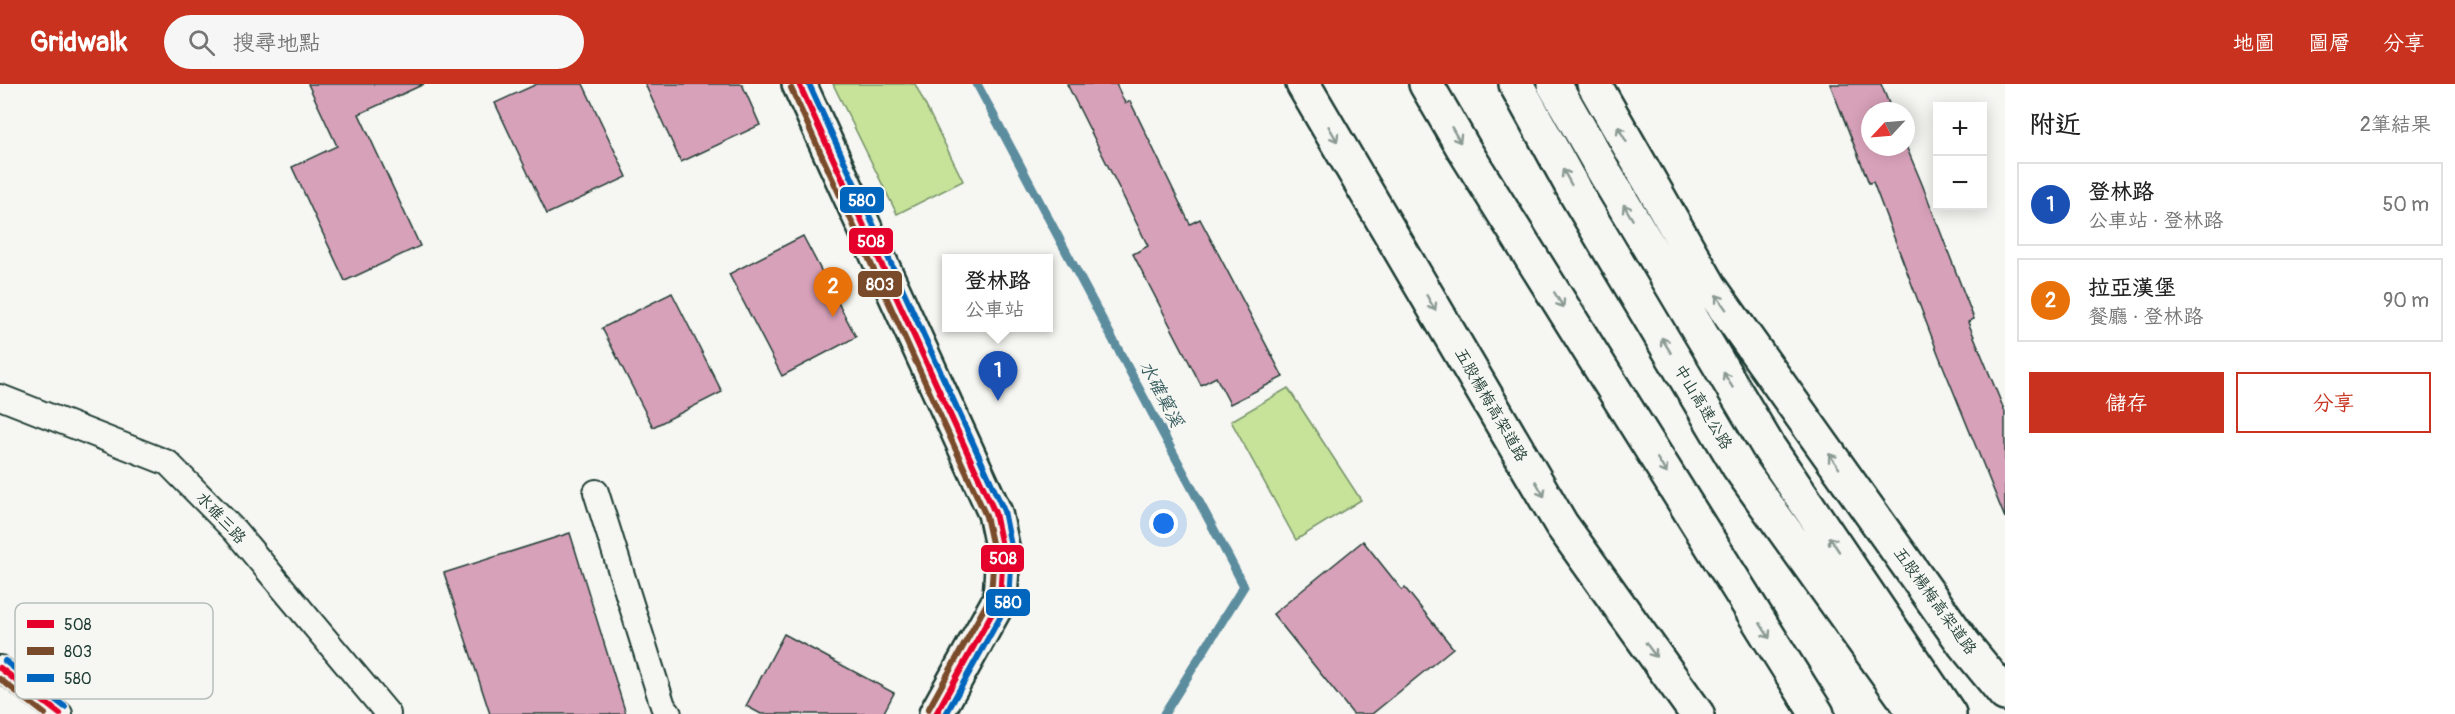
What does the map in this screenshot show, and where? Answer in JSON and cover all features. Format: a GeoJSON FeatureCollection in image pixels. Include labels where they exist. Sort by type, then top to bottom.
{"type":"FeatureCollection","features":[{"type":"Feature","properties":{"kind":"main road"},"geometry":{"type":"LineString","coordinates":[[799,84],[995,513],[1002,551],[1000,599],[936,714]]}},
{"type":"Feature","properties":{"kind":"main road","name":"五股楊梅高架道路"},"geometry":{"type":"LineString","coordinates":[[1303,84],[1561,524],[1696,714]]}},
{"type":"Feature","properties":{"kind":"main road"},"geometry":{"type":"LineString","coordinates":[[1426,84],[1465,151],[1818,714]]}},
{"type":"Feature","properties":{"kind":"main road","name":"中山高速公路"},"geometry":{"type":"LineString","coordinates":[[1516,84],[1578,197],[1739,467],[1916,714]]}},
{"type":"Feature","properties":{"kind":"main road"},"geometry":{"type":"LineString","coordinates":[[1554,84],[1769,448],[1948,714]]}},
{"type":"Feature","properties":{"kind":"main road","name":"五股楊梅高架道路"},"geometry":{"type":"LineString","coordinates":[[1594,84],[1710,287],[1964,644],[2005,694]]}},
{"type":"Feature","properties":{"kind":"main road"},"geometry":{"type":"LineString","coordinates":[[1739,467],[1948,714]]}},
{"type":"Feature","properties":{"kind":"street","name":"水碓三路"},"geometry":{"type":"LineString","coordinates":[[0,398],[168,463],[235,531],[388,714]]}},
{"type":"Feature","properties":{"kind":"street"},"geometry":{"type":"LineString","coordinates":[[596,492],[663,705],[669,714]]}},
{"type":"Feature","properties":{"kind":"street"},"geometry":{"type":"LineString","coordinates":[[0,668],[15,680]]}},
{"type":"Feature","properties":{"kind":"street"},"geometry":{"type":"LineString","coordinates":[[40,699],[60,714]]}},
{"type":"Feature","properties":{"kind":"green space"},"geometry":{"type":"Polygon","coordinates":[[[833,84],[915,84],[963,181],[897,214],[833,84]]]}},
{"type":"Feature","properties":{"kind":"green space"},"geometry":{"type":"Polygon","coordinates":[[[1288,388],[1361,500],[1296,540],[1231,421],[1288,388]]]}},
{"type":"Feature","properties":{"kind":"building"},"geometry":{"type":"Polygon","coordinates":[[[308,84],[424,84],[359,114],[420,246],[345,281],[292,167],[337,146],[308,84]]]}},
{"type":"Feature","properties":{"kind":"building"},"geometry":{"type":"Polygon","coordinates":[[[537,84],[583,84],[627,177],[547,214],[495,103],[537,84]]]}},
{"type":"Feature","properties":{"kind":"building"},"geometry":{"type":"Polygon","coordinates":[[[645,84],[742,84],[760,125],[681,162],[645,84]]]}},
{"type":"Feature","properties":{"kind":"building"},"geometry":{"type":"Polygon","coordinates":[[[1067,84],[1116,84],[1125,103],[1130,101],[1190,224],[1200,219],[1283,377],[1230,404],[1216,377],[1201,385],[1133,254],[1148,246],[1067,84]]]}},
{"type":"Feature","properties":{"kind":"building"},"geometry":{"type":"Polygon","coordinates":[[[1830,84],[1881,84],[1888,102],[1861,102],[1861,156],[1910,156],[1922,184],[1974,319],[1968,322],[2005,412],[2005,518],[1939,356],[1873,182],[1869,183],[1830,84]]]}},
{"type":"Feature","properties":{"kind":"building"},"geometry":{"type":"Polygon","coordinates":[[[803,236],[856,337],[782,376],[729,274],[803,236]]]}},
{"type":"Feature","properties":{"kind":"building"},"geometry":{"type":"Polygon","coordinates":[[[672,293],[722,392],[653,427],[602,328],[672,293]]]}},
{"type":"Feature","properties":{"kind":"building"},"geometry":{"type":"Polygon","coordinates":[[[570,533],[626,714],[490,714],[444,573],[570,533]]]}},
{"type":"Feature","properties":{"kind":"building"},"geometry":{"type":"Polygon","coordinates":[[[1363,541],[1402,590],[1405,588],[1453,648],[1372,714],[1353,714],[1273,614],[1363,541]]]}},
{"type":"Feature","properties":{"kind":"building"},"geometry":{"type":"Polygon","coordinates":[[[784,634],[894,693],[883,714],[761,714],[746,706],[784,634]]]}},
{"type":"Feature","properties":{"kind":"waterway","name":"水確窠溪"},"geometry":{"type":"LineString","coordinates":[[977,84],[1244,586],[1164,714]]}},
{"type":"Feature","properties":{"kind":"transit line","name":"508"},"geometry":{"type":"LineString","coordinates":[[799,84],[995,513],[1003,551],[1000,599],[936,714]]}},
{"type":"Feature","properties":{"kind":"transit line","name":"580"},"geometry":{"type":"LineString","coordinates":[[809,84],[1004,511],[1012,551],[1009,601],[946,714]]}},
{"type":"Feature","properties":{"kind":"transit line","name":"803"},"geometry":{"type":"LineString","coordinates":[[791,88],[986,516],[994,552],[991,596],[928,710]]}},
{"type":"Feature","properties":{"kind":"transit line","name":"580"},"geometry":{"type":"LineString","coordinates":[[5,661],[15,669]]}},
{"type":"Feature","properties":{"kind":"transit line","name":"508"},"geometry":{"type":"LineString","coordinates":[[0,668],[15,680]]}},
{"type":"Feature","properties":{"kind":"transit line","name":"803"},"geometry":{"type":"LineString","coordinates":[[0,679],[15,691]]}},
{"type":"Feature","properties":{"kind":"transit line","name":"803"},"geometry":{"type":"LineString","coordinates":[[26,699],[45,714]]}},
{"type":"Feature","properties":{"kind":"transit line","name":"508"},"geometry":{"type":"LineString","coordinates":[[40,699],[60,714]]}},
{"type":"Feature","properties":{"kind":"transit line","name":"580"},"geometry":{"type":"LineString","coordinates":[[55,699],[65,707]]}},
{"type":"Feature","properties":{"kind":"place","name":"拉亞漢堡"},"geometry":{"type":"Point","coordinates":[833,317]}},
{"type":"Feature","properties":{"kind":"place","name":"登林路"},"geometry":{"type":"Point","coordinates":[998,401]}}]}
